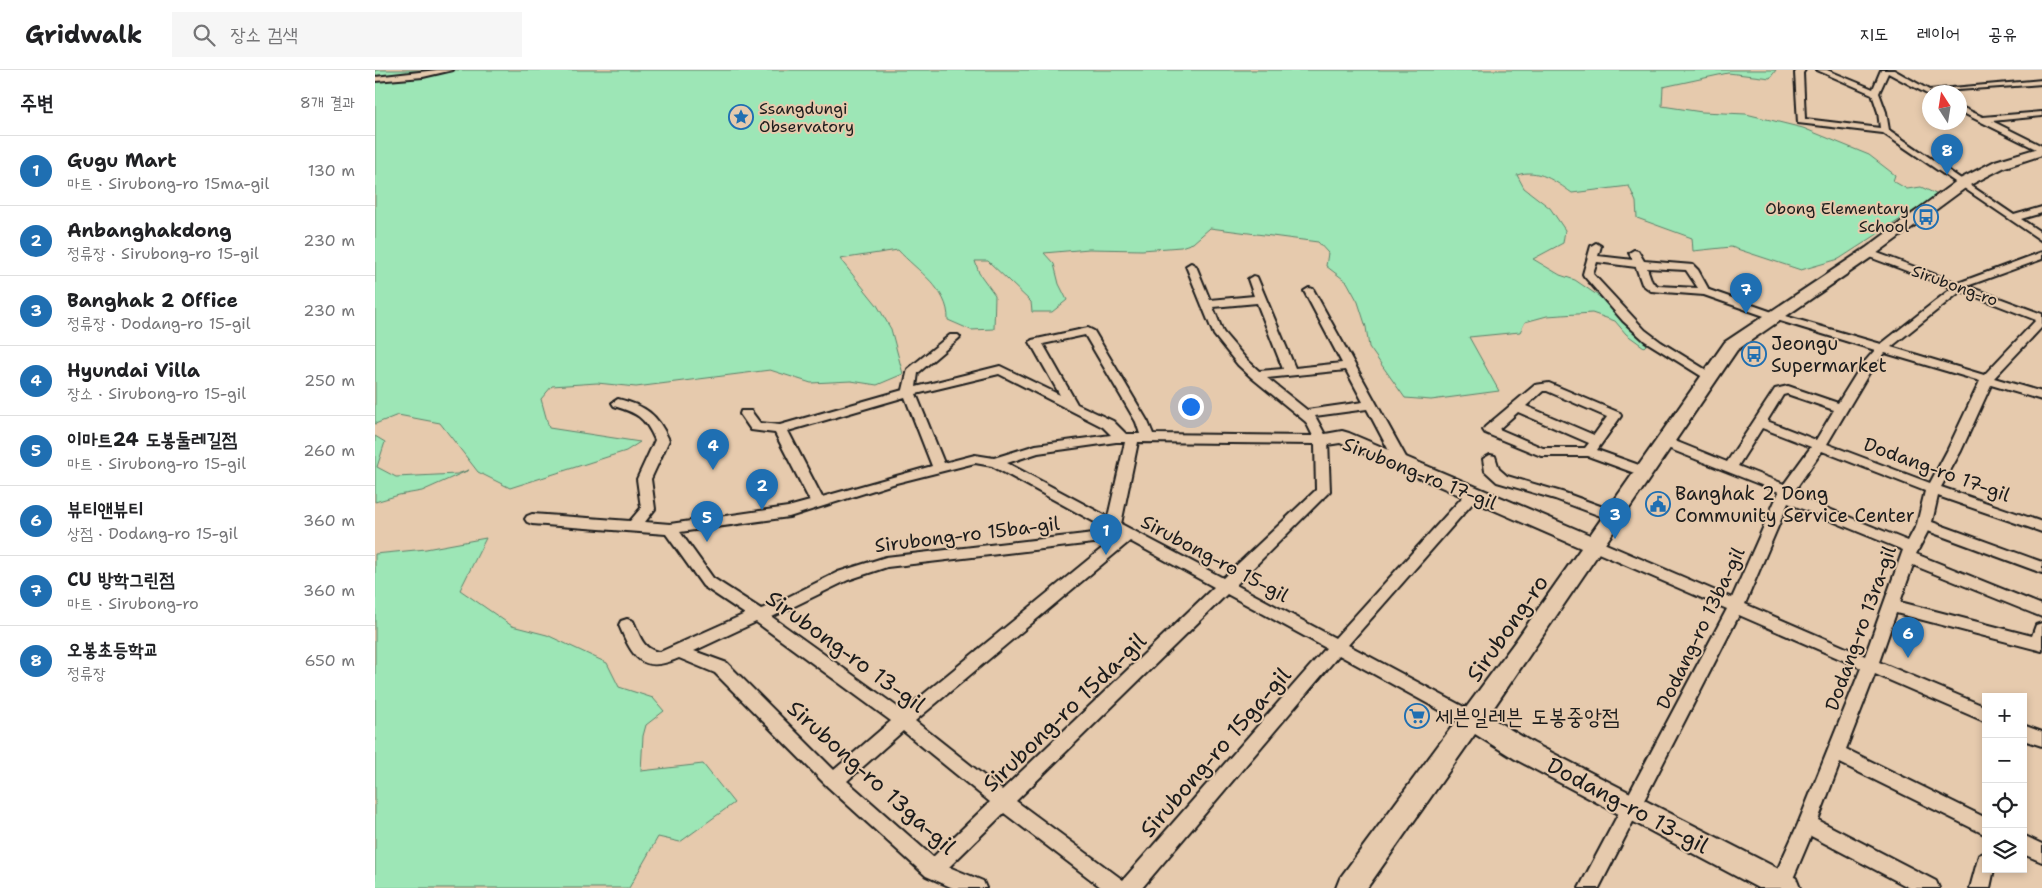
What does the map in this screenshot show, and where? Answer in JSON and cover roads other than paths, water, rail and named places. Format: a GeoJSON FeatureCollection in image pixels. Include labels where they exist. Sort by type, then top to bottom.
{"type":"FeatureCollection","features":[{"type":"Feature","properties":{"kind":"street"},"geometry":{"type":"LineString","coordinates":[[375,79],[423,75],[449,70]]}},
{"type":"Feature","properties":{"kind":"street"},"geometry":{"type":"LineString","coordinates":[[1801,70],[1799,73],[1801,121],[1885,131],[2042,238]]}},
{"type":"Feature","properties":{"kind":"street"},"geometry":{"type":"LineString","coordinates":[[1821,70],[1875,93]]}},
{"type":"Feature","properties":{"kind":"street"},"geometry":{"type":"LineString","coordinates":[[1885,131],[1882,112],[1875,93],[1886,70],[1922,88]]}},
{"type":"Feature","properties":{"kind":"street"},"geometry":{"type":"LineString","coordinates":[[1967,89],[2042,82]]}},
{"type":"Feature","properties":{"kind":"street"},"geometry":{"type":"LineString","coordinates":[[1967,112],[2042,150]]}},
{"type":"Feature","properties":{"kind":"street"},"geometry":{"type":"LineString","coordinates":[[1983,119],[2042,114]]}},
{"type":"Feature","properties":{"kind":"street","name":"Sirubong-ro"},"geometry":{"type":"LineString","coordinates":[[1351,888],[1525,645],[1731,346],[1868,254],[1963,183],[2000,164],[2042,150]]}},
{"type":"Feature","properties":{"kind":"street"},"geometry":{"type":"LineString","coordinates":[[2013,218],[2042,210]]}},
{"type":"Feature","properties":{"kind":"street"},"geometry":{"type":"LineString","coordinates":[[1596,246],[1588,274],[1622,314],[1657,344],[1710,376]]}},
{"type":"Feature","properties":{"kind":"street"},"geometry":{"type":"LineString","coordinates":[[1634,253],[1647,284],[1655,289],[1705,292],[1774,316],[2042,396]]}},
{"type":"Feature","properties":{"kind":"street","name":"Sirubong-ro"},"geometry":{"type":"LineString","coordinates":[[1868,254],[1960,286],[2042,319]]}},
{"type":"Feature","properties":{"kind":"street","name":"Dodang-ro 13ba-gil"},"geometry":{"type":"LineString","coordinates":[[1589,888],[1736,606],[1785,493],[1819,446],[1867,366],[1883,348],[1960,286],[2042,255]]}},
{"type":"Feature","properties":{"kind":"street"},"geometry":{"type":"LineString","coordinates":[[1593,258],[1640,264],[1689,267],[1693,270],[1705,292]]}},
{"type":"Feature","properties":{"kind":"street"},"geometry":{"type":"LineString","coordinates":[[1191,266],[1218,333],[1242,362],[1256,375],[1312,420],[1321,440]]}},
{"type":"Feature","properties":{"kind":"street"},"geometry":{"type":"LineString","coordinates":[[1253,279],[1290,371]]}},
{"type":"Feature","properties":{"kind":"street"},"geometry":{"type":"LineString","coordinates":[[1309,291],[1401,461]]}},
{"type":"Feature","properties":{"kind":"street"},"geometry":{"type":"LineString","coordinates":[[1207,304],[1261,299]]}},
{"type":"Feature","properties":{"kind":"street","name":"Dodang-ro 13ra-gil"},"geometry":{"type":"LineString","coordinates":[[1782,887],[1870,665],[1910,552],[1923,524],[1933,489],[1954,451],[1987,379],[2042,319]]}},
{"type":"Feature","properties":{"kind":"street"},"geometry":{"type":"LineString","coordinates":[[1073,407],[1036,342],[1088,331],[1142,422],[1148,438]]}},
{"type":"Feature","properties":{"kind":"street"},"geometry":{"type":"LineString","coordinates":[[940,469],[909,392],[913,372],[954,337]]}},
{"type":"Feature","properties":{"kind":"street"},"geometry":{"type":"LineString","coordinates":[[1256,375],[1348,366]]}},
{"type":"Feature","properties":{"kind":"street"},"geometry":{"type":"LineString","coordinates":[[746,414],[756,427],[780,429],[909,392],[1000,370],[1108,424],[1127,438],[1113,526]]}},
{"type":"Feature","properties":{"kind":"street"},"geometry":{"type":"LineString","coordinates":[[1544,387],[1612,413],[1615,416],[1592,447],[1541,452],[1489,430],[1539,388],[1544,387]]}},
{"type":"Feature","properties":{"kind":"street"},"geometry":{"type":"LineString","coordinates":[[1730,468],[1776,395],[1783,390],[1788,390],[1842,409]]}},
{"type":"Feature","properties":{"kind":"street"},"geometry":{"type":"LineString","coordinates":[[618,402],[640,410],[655,422],[662,440],[644,480],[648,509],[633,527]]}},
{"type":"Feature","properties":{"kind":"street"},"geometry":{"type":"LineString","coordinates":[[1304,414],[1370,405]]}},
{"type":"Feature","properties":{"kind":"street"},"geometry":{"type":"LineString","coordinates":[[1517,407],[1592,447],[1645,472]]}},
{"type":"Feature","properties":{"kind":"street","name":"Dodang-ro 17-gil"},"geometry":{"type":"LineString","coordinates":[[1758,422],[1933,489],[2042,527]]}},
{"type":"Feature","properties":{"kind":"street"},"geometry":{"type":"LineString","coordinates":[[780,429],[818,503]]}},
{"type":"Feature","properties":{"kind":"street","name":"Sirubong-ro 17-gil"},"geometry":{"type":"LineString","coordinates":[[995,462],[1036,449],[1074,442],[1127,438],[1321,440],[1342,438],[1401,461],[1473,494],[1594,544]]}},
{"type":"Feature","properties":{"kind":"street","name":"Sirubong-ro 15da-gil"},"geometry":{"type":"LineString","coordinates":[[933,870],[1323,491],[1321,440]]}},
{"type":"Feature","properties":{"kind":"street"},"geometry":{"type":"LineString","coordinates":[[1665,442],[1730,468],[2042,611]]}},
{"type":"Feature","properties":{"kind":"street"},"geometry":{"type":"LineString","coordinates":[[1489,459],[1492,471],[1502,480],[1560,496],[1614,516]]}},
{"type":"Feature","properties":{"kind":"street","name":"Sirubong-ro 15-gil"},"geometry":{"type":"LineString","coordinates":[[532,519],[670,529],[789,512],[892,480],[975,460],[995,462],[1471,720]]}},
{"type":"Feature","properties":{"kind":"street","name":"Sirubong-ro 15ga-gil"},"geometry":{"type":"LineString","coordinates":[[1129,888],[1336,647],[1473,494]]}},
{"type":"Feature","properties":{"kind":"street"},"geometry":{"type":"LineString","coordinates":[[1923,524],[2042,568]]}},
{"type":"Feature","properties":{"kind":"street","name":"Sirubong-ro 13-gil"},"geometry":{"type":"LineString","coordinates":[[670,529],[708,582],[759,616],[903,721],[1003,802]]}},
{"type":"Feature","properties":{"kind":"street"},"geometry":{"type":"LineString","coordinates":[[834,781],[903,721],[1129,534]]}},
{"type":"Feature","properties":{"kind":"street","name":"Sirubong-ro 15ba-gil"},"geometry":{"type":"LineString","coordinates":[[627,625],[641,654],[647,658],[661,659],[747,619],[776,610],[843,576],[886,562],[1129,534]]}},
{"type":"Feature","properties":{"kind":"street"},"geometry":{"type":"LineString","coordinates":[[1594,544],[1982,714]]}},
{"type":"Feature","properties":{"kind":"street"},"geometry":{"type":"LineString","coordinates":[[1892,606],[2041,640]]}},
{"type":"Feature","properties":{"kind":"street","name":"Sirubong-ro 13ga-gil"},"geometry":{"type":"LineString","coordinates":[[678,651],[721,668],[834,781],[933,870],[976,888]]}},
{"type":"Feature","properties":{"kind":"street","name":"Dodang-ro 13-gil"},"geometry":{"type":"LineString","coordinates":[[1471,720],[1524,751],[1782,887]]}},
{"type":"Feature","properties":{"kind":"street"},"geometry":{"type":"LineString","coordinates":[[2027,733],[2042,739]]}},
{"type":"Feature","properties":{"kind":"street"},"geometry":{"type":"LineString","coordinates":[[1835,752],[1982,825]]}},
{"type":"Feature","properties":{"kind":"street"},"geometry":{"type":"LineString","coordinates":[[1003,802],[1118,888]]}},
{"type":"Feature","properties":{"kind":"street"},"geometry":{"type":"LineString","coordinates":[[1807,824],[1929,888]]}},
{"type":"Feature","properties":{"kind":"street"},"geometry":{"type":"LineString","coordinates":[[2027,846],[2042,853]]}},
{"type":"Feature","properties":{"kind":"street"},"geometry":{"type":"LineString","coordinates":[[1980,888],[1983,873]]}},
{"type":"Feature","properties":{"kind":"place","name":"Ssangdungi Observatory"},"geometry":{"type":"Point","coordinates":[741,117]}},
{"type":"Feature","properties":{"kind":"place","name":"오봉초등학교"},"geometry":{"type":"Point","coordinates":[1947,175]}},
{"type":"Feature","properties":{"kind":"place","name":"Obong Elementary School"},"geometry":{"type":"Point","coordinates":[1926,217]}},
{"type":"Feature","properties":{"kind":"place","name":"CU 방학그린점"},"geometry":{"type":"Point","coordinates":[1746,314]}},
{"type":"Feature","properties":{"kind":"place","name":"Jeongu Supermarket"},"geometry":{"type":"Point","coordinates":[1754,354]}},
{"type":"Feature","properties":{"kind":"place","name":"Hyundai Villa"},"geometry":{"type":"Point","coordinates":[713,470]}},
{"type":"Feature","properties":{"kind":"place","name":"Banghak 2 Dong Community Service Center"},"geometry":{"type":"Point","coordinates":[1658,504]}},
{"type":"Feature","properties":{"kind":"place","name":"Anbanghakdong"},"geometry":{"type":"Point","coordinates":[762,510]}},
{"type":"Feature","properties":{"kind":"place","name":"Banghak 2 Office"},"geometry":{"type":"Point","coordinates":[1615,539]}},
{"type":"Feature","properties":{"kind":"place","name":"이마트24 도봉둘레길점"},"geometry":{"type":"Point","coordinates":[707,542]}},
{"type":"Feature","properties":{"kind":"place","name":"Gugu Mart"},"geometry":{"type":"Point","coordinates":[1106,555]}},
{"type":"Feature","properties":{"kind":"place","name":"뷰티앤뷰티"},"geometry":{"type":"Point","coordinates":[1908,658]}},
{"type":"Feature","properties":{"kind":"place","name":"세븐일레븐 도봉중앙점"},"geometry":{"type":"Point","coordinates":[1417,716]}}]}
